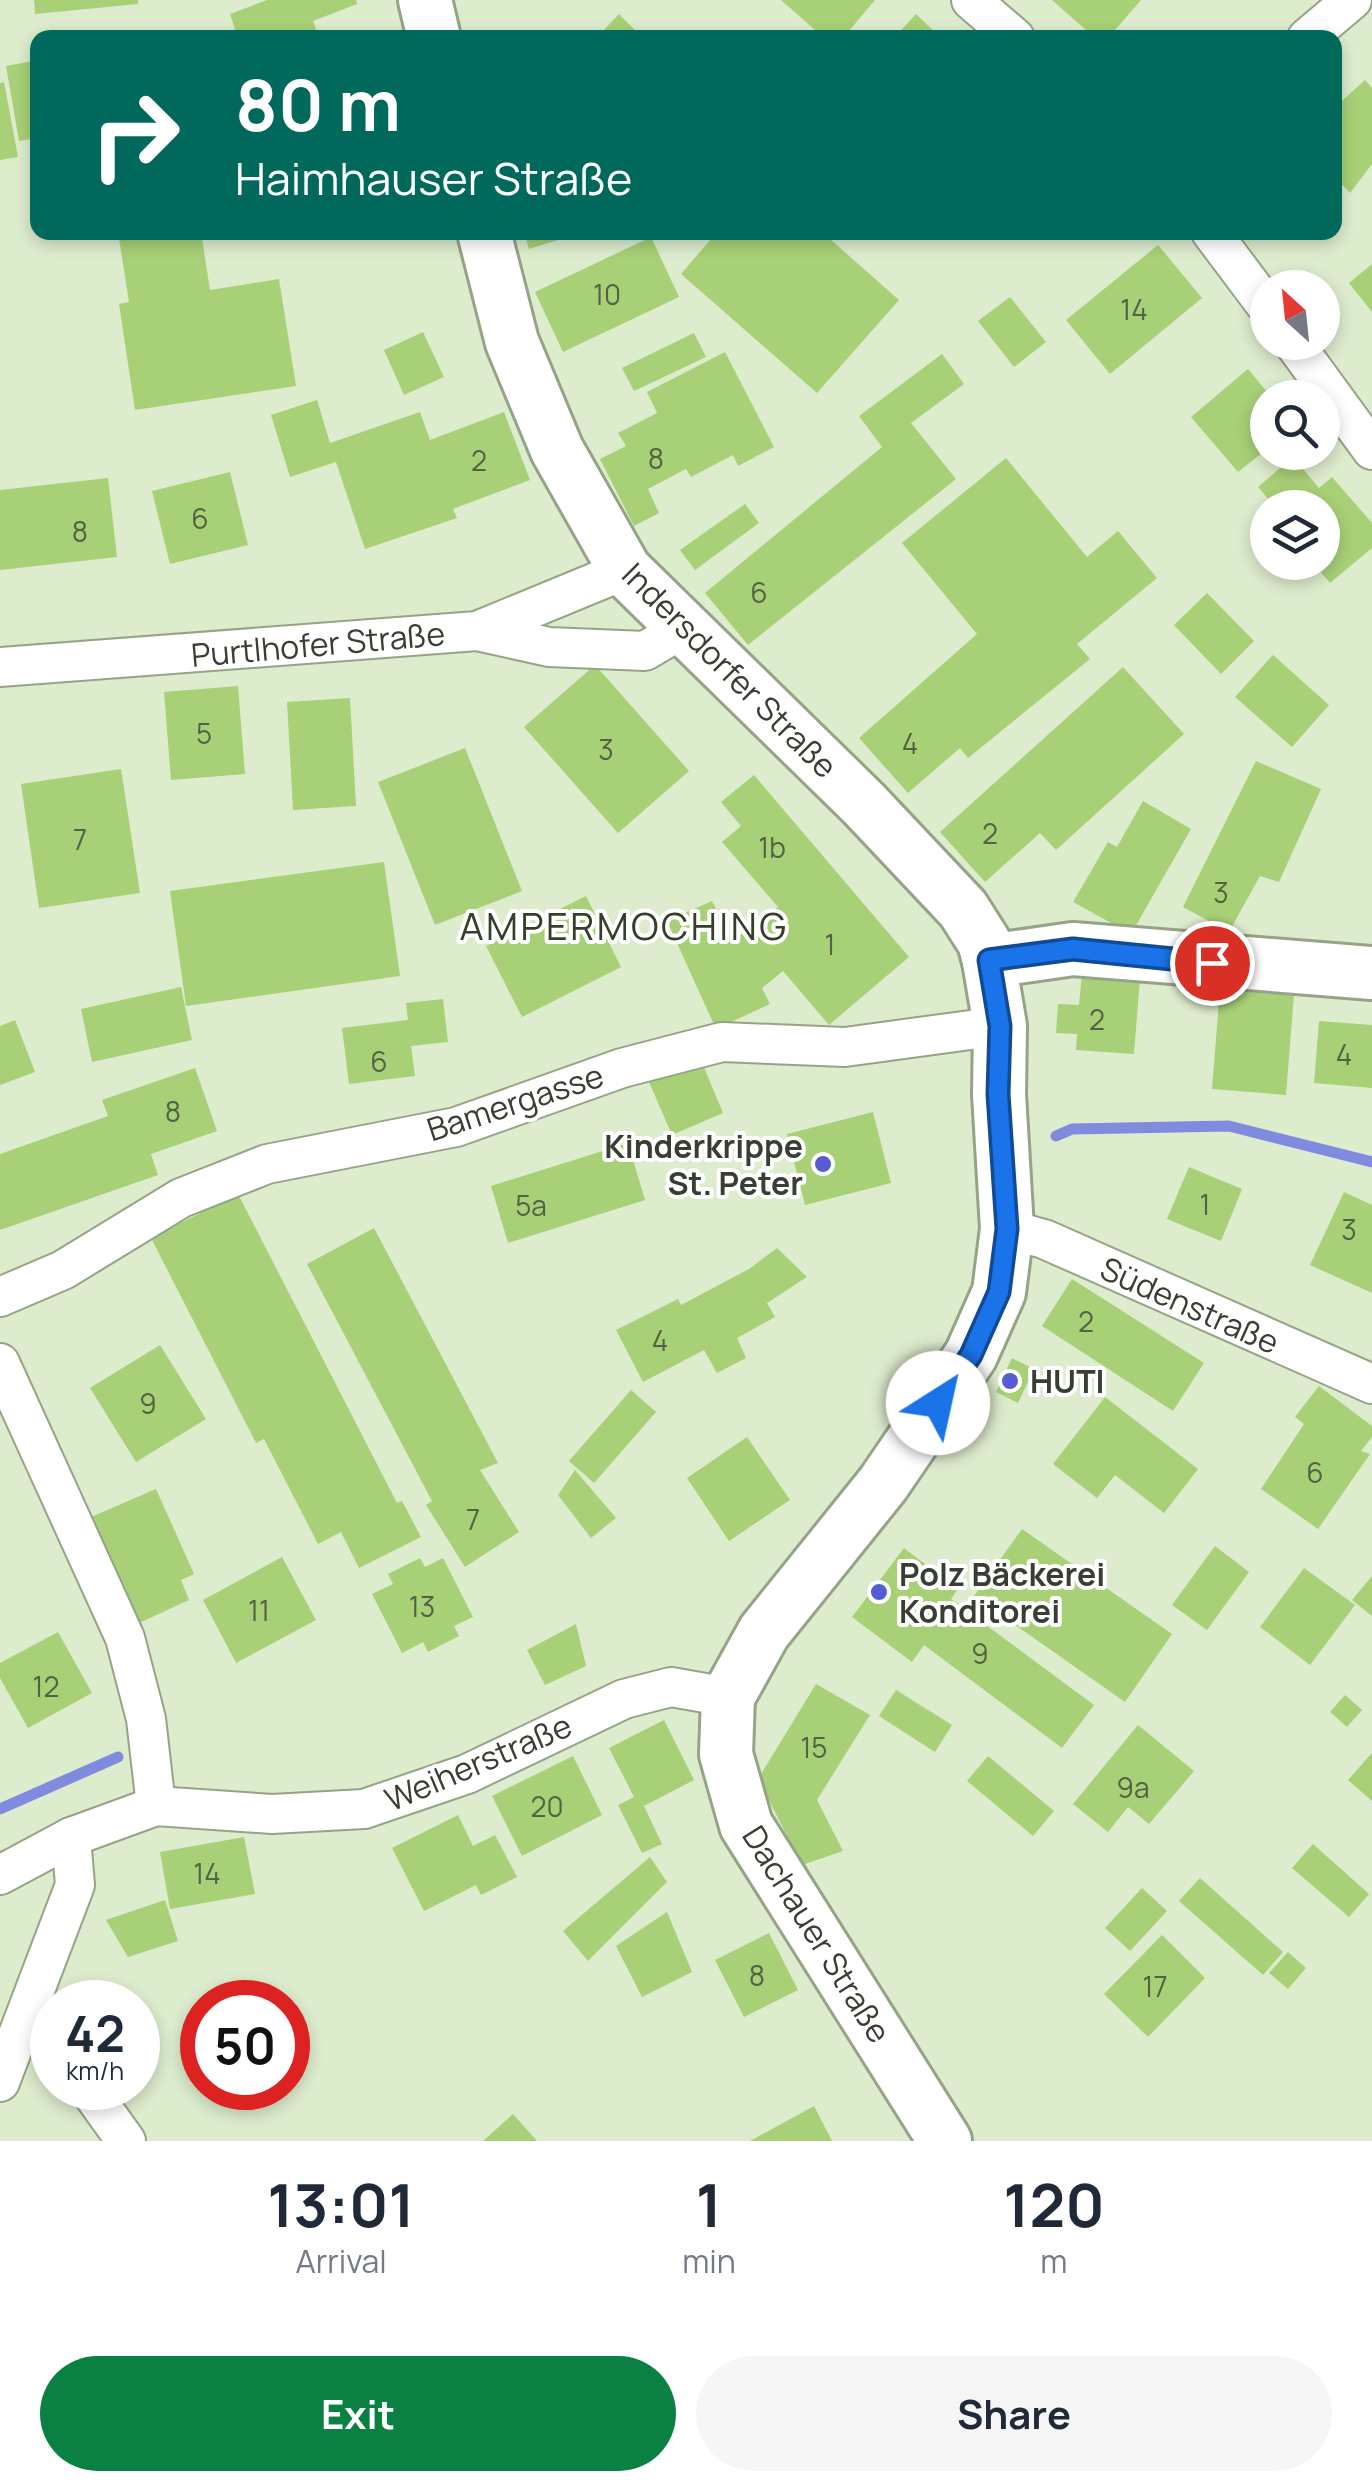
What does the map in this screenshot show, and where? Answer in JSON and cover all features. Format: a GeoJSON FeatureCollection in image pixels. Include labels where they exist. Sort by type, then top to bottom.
{"type":"FeatureCollection","features":[{"type":"Feature","properties":{"kind":"main road"},"geometry":{"type":"LineString","coordinates":[[424,0],[432,30]]}},
{"type":"Feature","properties":{"kind":"main road","name":"Indersdorfer Straße"},"geometry":{"type":"LineString","coordinates":[[486,240],[512,342],[557,450],[625,570],[864,804],[963,910],[984,942],[989,960]]}},
{"type":"Feature","properties":{"kind":"main road"},"geometry":{"type":"LineString","coordinates":[[989,960],[1073,949],[1372,973]]}},
{"type":"Feature","properties":{"kind":"main road","name":"Dachauer Straße"},"geometry":{"type":"LineString","coordinates":[[945,2141],[746,1825],[726,1754],[728,1696],[764,1632],[883,1484],[971,1355],[999,1292],[1007,1229],[998,1094],[1000,1026],[989,960]]}},
{"type":"Feature","properties":{"kind":"street"},"geometry":{"type":"LineString","coordinates":[[971,0],[1006,30]]}},
{"type":"Feature","properties":{"kind":"street"},"geometry":{"type":"LineString","coordinates":[[1316,30],[1352,0]]}},
{"type":"Feature","properties":{"kind":"street"},"geometry":{"type":"LineString","coordinates":[[1217,240],[1250,284]]}},
{"type":"Feature","properties":{"kind":"street"},"geometry":{"type":"LineString","coordinates":[[1306,360],[1372,450]]}},
{"type":"Feature","properties":{"kind":"street","name":"Purtlhofer Straße"},"geometry":{"type":"LineString","coordinates":[[0,667],[477,631],[625,570]]}},
{"type":"Feature","properties":{"kind":"street"},"geometry":{"type":"LineString","coordinates":[[477,631],[549,647],[645,651],[682,629]]}},
{"type":"Feature","properties":{"kind":"street","name":"Bamergasse"},"geometry":{"type":"LineString","coordinates":[[0,1297],[63,1270],[181,1198],[267,1164],[456,1126],[622,1068],[722,1042],[846,1047],[1000,1026]]}},
{"type":"Feature","properties":{"kind":"street","name":"Südenstraße"},"geometry":{"type":"LineString","coordinates":[[1007,1229],[1044,1240],[1372,1384]]}},
{"type":"Feature","properties":{"kind":"street"},"geometry":{"type":"LineString","coordinates":[[0,1363],[124,1638],[146,1718],[156,1806],[71,1836],[0,1876]]}},
{"type":"Feature","properties":{"kind":"street","name":"Weiherstraße"},"geometry":{"type":"LineString","coordinates":[[156,1806],[272,1814],[364,1809],[467,1774],[624,1699],[671,1687],[728,1696]]}},
{"type":"Feature","properties":{"kind":"street"},"geometry":{"type":"LineString","coordinates":[[38,1980],[74,1885],[71,1836]]}},
{"type":"Feature","properties":{"kind":"street"},"geometry":{"type":"LineString","coordinates":[[0,2082],[30,2003]]}},
{"type":"Feature","properties":{"kind":"street"},"geometry":{"type":"LineString","coordinates":[[104,2110],[126,2141]]}},
{"type":"Feature","properties":{"kind":"building"},"geometry":{"type":"Polygon","coordinates":[[[34,0],[138,0],[138,4],[35,14],[34,0]]]}},
{"type":"Feature","properties":{"kind":"building"},"geometry":{"type":"Polygon","coordinates":[[[267,0],[356,0],[357,4],[313,21],[316,30],[235,30],[230,14],[267,0]]]}},
{"type":"Feature","properties":{"kind":"building"},"geometry":{"type":"Polygon","coordinates":[[[781,0],[875,0],[850,30],[815,30],[781,0]]]}},
{"type":"Feature","properties":{"kind":"building"},"geometry":{"type":"Polygon","coordinates":[[[1052,0],[1141,0],[1115,30],[1086,30],[1052,0]]]}},
{"type":"Feature","properties":{"kind":"building"},"geometry":{"type":"Polygon","coordinates":[[[619,14],[635,30],[604,30],[619,14]]]}},
{"type":"Feature","properties":{"kind":"building"},"geometry":{"type":"Polygon","coordinates":[[[916,14],[933,30],[901,30],[916,14]]]}},
{"type":"Feature","properties":{"kind":"building"},"geometry":{"type":"Polygon","coordinates":[[[30,62],[30,139],[19,141],[6,66],[30,62]]]}},
{"type":"Feature","properties":{"kind":"building"},"geometry":{"type":"Polygon","coordinates":[[[1365,80],[1372,88],[1372,164],[1350,193],[1342,184],[1342,101],[1365,80]]]}},
{"type":"Feature","properties":{"kind":"building"},"geometry":{"type":"Polygon","coordinates":[[[4,82],[18,157],[0,160],[0,83],[4,82]]]}},
{"type":"Feature","properties":{"kind":"building"},"geometry":{"type":"Polygon","coordinates":[[[119,240],[202,240],[210,290],[279,279],[296,386],[135,410],[119,304],[129,302],[119,240]]]}},
{"type":"Feature","properties":{"kind":"building"},"geometry":{"type":"Polygon","coordinates":[[[526,240],[558,240],[529,249],[526,240]]]}},
{"type":"Feature","properties":{"kind":"building"},"geometry":{"type":"Polygon","coordinates":[[[645,240],[652,240],[679,297],[563,352],[535,292],[645,240]]]}},
{"type":"Feature","properties":{"kind":"building"},"geometry":{"type":"Polygon","coordinates":[[[710,240],[831,240],[899,300],[817,393],[681,274],[710,240]]]}},
{"type":"Feature","properties":{"kind":"building"},"geometry":{"type":"Polygon","coordinates":[[[1158,245],[1202,298],[1110,374],[1066,320],[1158,245]]]}},
{"type":"Feature","properties":{"kind":"building"},"geometry":{"type":"Polygon","coordinates":[[[1372,264],[1372,312],[1349,283],[1372,264]]]}},
{"type":"Feature","properties":{"kind":"building"},"geometry":{"type":"Polygon","coordinates":[[[1010,297],[1046,342],[1014,367],[978,321],[1010,297]]]}},
{"type":"Feature","properties":{"kind":"building"},"geometry":{"type":"Polygon","coordinates":[[[423,332],[444,377],[404,395],[384,350],[423,332]]]}},
{"type":"Feature","properties":{"kind":"building"},"geometry":{"type":"Polygon","coordinates":[[[694,333],[706,357],[634,391],[622,368],[694,333]]]}},
{"type":"Feature","properties":{"kind":"building"},"geometry":{"type":"Polygon","coordinates":[[[725,352],[774,447],[738,466],[733,455],[691,477],[686,469],[648,489],[659,513],[634,526],[600,459],[626,446],[618,433],[657,413],[647,392],[725,352]]]}},
{"type":"Feature","properties":{"kind":"building"},"geometry":{"type":"Polygon","coordinates":[[[942,354],[964,384],[911,423],[956,479],[748,645],[705,593],[882,447],[859,416],[942,354]]]}},
{"type":"Feature","properties":{"kind":"building"},"geometry":{"type":"Polygon","coordinates":[[[1248,369],[1257,380],[1250,380],[1250,462],[1238,472],[1191,417],[1248,369]]]}},
{"type":"Feature","properties":{"kind":"building"},"geometry":{"type":"Polygon","coordinates":[[[317,400],[330,443],[420,412],[430,440],[504,412],[530,480],[453,509],[457,518],[365,549],[336,462],[290,477],[271,415],[317,400]]]}},
{"type":"Feature","properties":{"kind":"building"},"geometry":{"type":"Polygon","coordinates":[[[1006,458],[1087,557],[1118,531],[1157,578],[1077,644],[1090,659],[968,758],[960,748],[908,793],[859,738],[977,634],[902,543],[1006,458]]]}},
{"type":"Feature","properties":{"kind":"building"},"geometry":{"type":"Polygon","coordinates":[[[1278,470],[1304,470],[1319,488],[1332,477],[1372,523],[1372,548],[1340,575],[1340,490],[1258,487],[1278,470]]]}},
{"type":"Feature","properties":{"kind":"building"},"geometry":{"type":"Polygon","coordinates":[[[230,472],[248,545],[170,564],[152,491],[230,472]]]}},
{"type":"Feature","properties":{"kind":"building"},"geometry":{"type":"Polygon","coordinates":[[[108,478],[117,557],[0,570],[0,490],[108,478]]]}},
{"type":"Feature","properties":{"kind":"building"},"geometry":{"type":"Polygon","coordinates":[[[745,504],[759,523],[695,570],[680,550],[745,504]]]}},
{"type":"Feature","properties":{"kind":"building"},"geometry":{"type":"Polygon","coordinates":[[[1207,593],[1254,641],[1221,674],[1174,625],[1207,593]]]}},
{"type":"Feature","properties":{"kind":"building"},"geometry":{"type":"Polygon","coordinates":[[[1273,655],[1329,705],[1292,747],[1235,697],[1273,655]]]}},
{"type":"Feature","properties":{"kind":"building"},"geometry":{"type":"Polygon","coordinates":[[[595,665],[689,771],[618,833],[524,727],[595,665]]]}},
{"type":"Feature","properties":{"kind":"building"},"geometry":{"type":"Polygon","coordinates":[[[1123,667],[1184,734],[1056,850],[1040,833],[985,882],[940,832],[1123,667]]]}},
{"type":"Feature","properties":{"kind":"building"},"geometry":{"type":"Polygon","coordinates":[[[238,686],[245,774],[171,780],[164,692],[238,686]]]}},
{"type":"Feature","properties":{"kind":"building"},"geometry":{"type":"Polygon","coordinates":[[[350,698],[356,806],[293,810],[287,702],[350,698]]]}},
{"type":"Feature","properties":{"kind":"building"},"geometry":{"type":"Polygon","coordinates":[[[465,748],[522,891],[435,925],[378,782],[465,748]]]}},
{"type":"Feature","properties":{"kind":"building"},"geometry":{"type":"Polygon","coordinates":[[[1256,761],[1321,789],[1279,882],[1260,876],[1229,932],[1183,907],[1256,761]]]}},
{"type":"Feature","properties":{"kind":"building"},"geometry":{"type":"Polygon","coordinates":[[[121,769],[140,893],[39,908],[21,784],[121,769]]]}},
{"type":"Feature","properties":{"kind":"building"},"geometry":{"type":"Polygon","coordinates":[[[754,775],[909,957],[829,1025],[783,971],[762,988],[770,1004],[716,1029],[667,921],[712,901],[722,921],[730,917],[739,936],[778,907],[722,842],[741,826],[721,802],[754,775]]]}},
{"type":"Feature","properties":{"kind":"building"},"geometry":{"type":"Polygon","coordinates":[[[1143,801],[1191,829],[1131,934],[1073,902],[1108,842],[1117,847],[1143,801]]]}},
{"type":"Feature","properties":{"kind":"building"},"geometry":{"type":"Polygon","coordinates":[[[384,862],[400,976],[186,1006],[170,891],[384,862]]]}},
{"type":"Feature","properties":{"kind":"building"},"geometry":{"type":"Polygon","coordinates":[[[586,896],[621,967],[522,1017],[486,946],[586,896]]]}},
{"type":"Feature","properties":{"kind":"building"},"geometry":{"type":"Polygon","coordinates":[[[1082,973],[1140,978],[1134,1054],[1076,1050],[1077,1034],[1056,1033],[1058,1004],[1079,1005],[1082,973]]]}},
{"type":"Feature","properties":{"kind":"building"},"geometry":{"type":"Polygon","coordinates":[[[181,987],[192,1040],[92,1062],[81,1009],[181,987]]]}},
{"type":"Feature","properties":{"kind":"building"},"geometry":{"type":"Polygon","coordinates":[[[1220,989],[1294,994],[1286,1095],[1212,1089],[1220,989]]]}},
{"type":"Feature","properties":{"kind":"building"},"geometry":{"type":"Polygon","coordinates":[[[443,999],[448,1042],[411,1046],[415,1076],[349,1084],[342,1028],[408,1020],[406,1003],[443,999]]]}},
{"type":"Feature","properties":{"kind":"building"},"geometry":{"type":"Polygon","coordinates":[[[15,1020],[35,1072],[0,1085],[0,1026],[15,1020]]]}},
{"type":"Feature","properties":{"kind":"building"},"geometry":{"type":"Polygon","coordinates":[[[1319,1021],[1372,1025],[1372,1088],[1314,1083],[1319,1021]]]}},
{"type":"Feature","properties":{"kind":"building"},"geometry":{"type":"Polygon","coordinates":[[[701,1060],[723,1113],[672,1135],[649,1082],[701,1060]]]}},
{"type":"Feature","properties":{"kind":"building"},"geometry":{"type":"Polygon","coordinates":[[[195,1068],[217,1131],[151,1154],[158,1175],[0,1230],[0,1154],[108,1116],[102,1100],[195,1068]]]}},
{"type":"Feature","properties":{"kind":"building"},"geometry":{"type":"Polygon","coordinates":[[[873,1112],[891,1183],[805,1205],[787,1134],[873,1112]]]}},
{"type":"Feature","properties":{"kind":"building"},"geometry":{"type":"Polygon","coordinates":[[[628,1143],[645,1200],[508,1243],[491,1186],[628,1143]]]}},
{"type":"Feature","properties":{"kind":"building"},"geometry":{"type":"Polygon","coordinates":[[[1189,1167],[1242,1189],[1221,1241],[1167,1219],[1189,1167]]]}},
{"type":"Feature","properties":{"kind":"building"},"geometry":{"type":"Polygon","coordinates":[[[1344,1192],[1372,1205],[1372,1293],[1310,1265],[1344,1192]]]}},
{"type":"Feature","properties":{"kind":"building"},"geometry":{"type":"Polygon","coordinates":[[[238,1194],[397,1503],[402,1501],[421,1537],[359,1568],[341,1532],[318,1544],[264,1439],[256,1443],[151,1238],[238,1194]]]}},
{"type":"Feature","properties":{"kind":"building"},"geometry":{"type":"Polygon","coordinates":[[[374,1228],[498,1463],[480,1470],[519,1532],[465,1567],[426,1505],[432,1501],[307,1264],[374,1228]]]}},
{"type":"Feature","properties":{"kind":"building"},"geometry":{"type":"Polygon","coordinates":[[[777,1248],[807,1277],[767,1303],[775,1317],[737,1338],[746,1358],[717,1373],[704,1350],[643,1382],[616,1330],[678,1299],[681,1305],[749,1269],[777,1248]]]}},
{"type":"Feature","properties":{"kind":"building"},"geometry":{"type":"Polygon","coordinates":[[[1072,1279],[1204,1363],[1173,1411],[1042,1326],[1072,1279]]]}},
{"type":"Feature","properties":{"kind":"building"},"geometry":{"type":"Polygon","coordinates":[[[160,1345],[206,1419],[136,1462],[90,1388],[160,1345]]]}},
{"type":"Feature","properties":{"kind":"building"},"geometry":{"type":"Polygon","coordinates":[[[1012,1358],[1034,1369],[1018,1403],[996,1392],[1012,1358]]]}},
{"type":"Feature","properties":{"kind":"building"},"geometry":{"type":"Polygon","coordinates":[[[1319,1386],[1372,1426],[1372,1437],[1361,1451],[1370,1454],[1318,1529],[1261,1489],[1304,1424],[1295,1417],[1319,1386]]]}},
{"type":"Feature","properties":{"kind":"building"},"geometry":{"type":"Polygon","coordinates":[[[631,1390],[656,1412],[594,1483],[569,1461],[631,1390]]]}},
{"type":"Feature","properties":{"kind":"building"},"geometry":{"type":"Polygon","coordinates":[[[1105,1397],[1198,1469],[1164,1513],[1115,1475],[1097,1498],[1053,1464],[1105,1397]]]}},
{"type":"Feature","properties":{"kind":"building"},"geometry":{"type":"Polygon","coordinates":[[[747,1437],[790,1500],[729,1541],[687,1478],[747,1437]]]}},
{"type":"Feature","properties":{"kind":"building"},"geometry":{"type":"Polygon","coordinates":[[[575,1470],[616,1518],[591,1538],[558,1495],[575,1470]]]}},
{"type":"Feature","properties":{"kind":"building"},"geometry":{"type":"Polygon","coordinates":[[[156,1489],[194,1574],[181,1580],[189,1600],[139,1623],[91,1517],[156,1489]]]}},
{"type":"Feature","properties":{"kind":"building"},"geometry":{"type":"Polygon","coordinates":[[[1022,1529],[1172,1634],[1125,1702],[974,1596],[1022,1529]]]}},
{"type":"Feature","properties":{"kind":"building"},"geometry":{"type":"Polygon","coordinates":[[[1215,1546],[1249,1572],[1207,1630],[1172,1605],[1215,1546]]]}},
{"type":"Feature","properties":{"kind":"building"},"geometry":{"type":"Polygon","coordinates":[[[904,1548],[958,1589],[951,1599],[1094,1705],[1062,1748],[924,1645],[912,1662],[852,1617],[904,1548]]]}},
{"type":"Feature","properties":{"kind":"building"},"geometry":{"type":"Polygon","coordinates":[[[282,1557],[316,1620],[236,1663],[203,1600],[282,1557]]]}},
{"type":"Feature","properties":{"kind":"building"},"geometry":{"type":"Polygon","coordinates":[[[420,1558],[425,1567],[443,1558],[473,1617],[454,1626],[459,1636],[428,1652],[423,1642],[402,1653],[372,1594],[393,1584],[388,1574],[420,1558]]]}},
{"type":"Feature","properties":{"kind":"building"},"geometry":{"type":"Polygon","coordinates":[[[1304,1568],[1355,1605],[1310,1665],[1260,1627],[1304,1568]]]}},
{"type":"Feature","properties":{"kind":"building"},"geometry":{"type":"Polygon","coordinates":[[[1372,1576],[1372,1616],[1352,1600],[1372,1576]]]}},
{"type":"Feature","properties":{"kind":"building"},"geometry":{"type":"Polygon","coordinates":[[[576,1624],[586,1666],[545,1685],[527,1650],[576,1624]]]}},
{"type":"Feature","properties":{"kind":"building"},"geometry":{"type":"Polygon","coordinates":[[[58,1632],[92,1693],[28,1728],[0,1678],[0,1663],[58,1632]]]}},
{"type":"Feature","properties":{"kind":"building"},"geometry":{"type":"Polygon","coordinates":[[[816,1684],[870,1715],[817,1800],[843,1851],[802,1865],[758,1779],[816,1684]]]}},
{"type":"Feature","properties":{"kind":"building"},"geometry":{"type":"Polygon","coordinates":[[[896,1690],[952,1725],[935,1752],[879,1716],[896,1690]]]}},
{"type":"Feature","properties":{"kind":"building"},"geometry":{"type":"Polygon","coordinates":[[[1345,1695],[1362,1710],[1347,1727],[1330,1712],[1345,1695]]]}},
{"type":"Feature","properties":{"kind":"building"},"geometry":{"type":"Polygon","coordinates":[[[664,1720],[694,1780],[644,1806],[662,1844],[642,1853],[618,1805],[634,1797],[609,1748],[664,1720]]]}},
{"type":"Feature","properties":{"kind":"building"},"geometry":{"type":"Polygon","coordinates":[[[1138,1725],[1194,1771],[1149,1824],[1128,1807],[1108,1832],[1073,1804],[1138,1725]]]}},
{"type":"Feature","properties":{"kind":"building"},"geometry":{"type":"Polygon","coordinates":[[[1372,1753],[1372,1801],[1348,1780],[1372,1753]]]}},
{"type":"Feature","properties":{"kind":"building"},"geometry":{"type":"Polygon","coordinates":[[[573,1756],[602,1815],[522,1856],[492,1796],[573,1756]]]}},
{"type":"Feature","properties":{"kind":"building"},"geometry":{"type":"Polygon","coordinates":[[[988,1756],[1054,1811],[1033,1836],[967,1781],[988,1756]]]}},
{"type":"Feature","properties":{"kind":"building"},"geometry":{"type":"Polygon","coordinates":[[[458,1815],[473,1846],[495,1835],[517,1877],[481,1895],[476,1885],[424,1911],[392,1848],[458,1815]]]}},
{"type":"Feature","properties":{"kind":"building"},"geometry":{"type":"Polygon","coordinates":[[[244,1837],[255,1894],[170,1909],[160,1852],[244,1837]]]}},
{"type":"Feature","properties":{"kind":"building"},"geometry":{"type":"Polygon","coordinates":[[[1313,1844],[1369,1894],[1349,1917],[1292,1868],[1313,1844]]]}},
{"type":"Feature","properties":{"kind":"building"},"geometry":{"type":"Polygon","coordinates":[[[650,1857],[667,1882],[588,1961],[563,1931],[650,1857]]]}},
{"type":"Feature","properties":{"kind":"building"},"geometry":{"type":"Polygon","coordinates":[[[1200,1878],[1283,1952],[1263,1975],[1179,1901],[1200,1878]]]}},
{"type":"Feature","properties":{"kind":"building"},"geometry":{"type":"Polygon","coordinates":[[[1142,1888],[1167,1911],[1130,1951],[1105,1928],[1142,1888]]]}},
{"type":"Feature","properties":{"kind":"building"},"geometry":{"type":"Polygon","coordinates":[[[165,1900],[178,1941],[128,1957],[106,1920],[165,1900]]]}},
{"type":"Feature","properties":{"kind":"building"},"geometry":{"type":"Polygon","coordinates":[[[667,1912],[692,1972],[642,1997],[616,1946],[667,1912]]]}},
{"type":"Feature","properties":{"kind":"building"},"geometry":{"type":"Polygon","coordinates":[[[769,1933],[798,1990],[744,2017],[715,1960],[769,1933]]]}},
{"type":"Feature","properties":{"kind":"building"},"geometry":{"type":"Polygon","coordinates":[[[1162,1935],[1205,1978],[1148,2037],[1104,1994],[1162,1935]]]}},
{"type":"Feature","properties":{"kind":"building"},"geometry":{"type":"Polygon","coordinates":[[[1288,1952],[1306,1968],[1288,1989],[1269,1973],[1288,1952]]]}},
{"type":"Feature","properties":{"kind":"building"},"geometry":{"type":"Polygon","coordinates":[[[814,2106],[832,2141],[750,2141],[814,2106]]]}},
{"type":"Feature","properties":{"kind":"building"},"geometry":{"type":"Polygon","coordinates":[[[513,2114],[537,2141],[483,2141],[513,2114]]]}},
{"type":"Feature","properties":{"kind":"waterway"},"geometry":{"type":"LineString","coordinates":[[1056,1136],[1072,1129],[1229,1126],[1372,1162]]}},
{"type":"Feature","properties":{"kind":"waterway"},"geometry":{"type":"LineString","coordinates":[[0,1809],[118,1757]]}},
{"type":"Feature","properties":{"kind":"place","name":"Kinderkrippe St. Peter"},"geometry":{"type":"Point","coordinates":[823,1164]}},
{"type":"Feature","properties":{"kind":"place","name":"HUTI"},"geometry":{"type":"Point","coordinates":[1010,1381]}},
{"type":"Feature","properties":{"kind":"place","name":"Polz Bäckerei Konditorei"},"geometry":{"type":"Point","coordinates":[879,1592]}},
{"type":"Feature","properties":{"kind":"district","name":"AMPERMOCHING"},"geometry":{"type":"Point","coordinates":[624,925]}},
{"type":"Feature","properties":{"kind":"route"},"geometry":{"type":"LineString","coordinates":[[938,1403],[971,1355],[999,1292],[1007,1229],[998,1094],[1000,1026],[989,960],[1073,949],[1212,963]]}}]}
